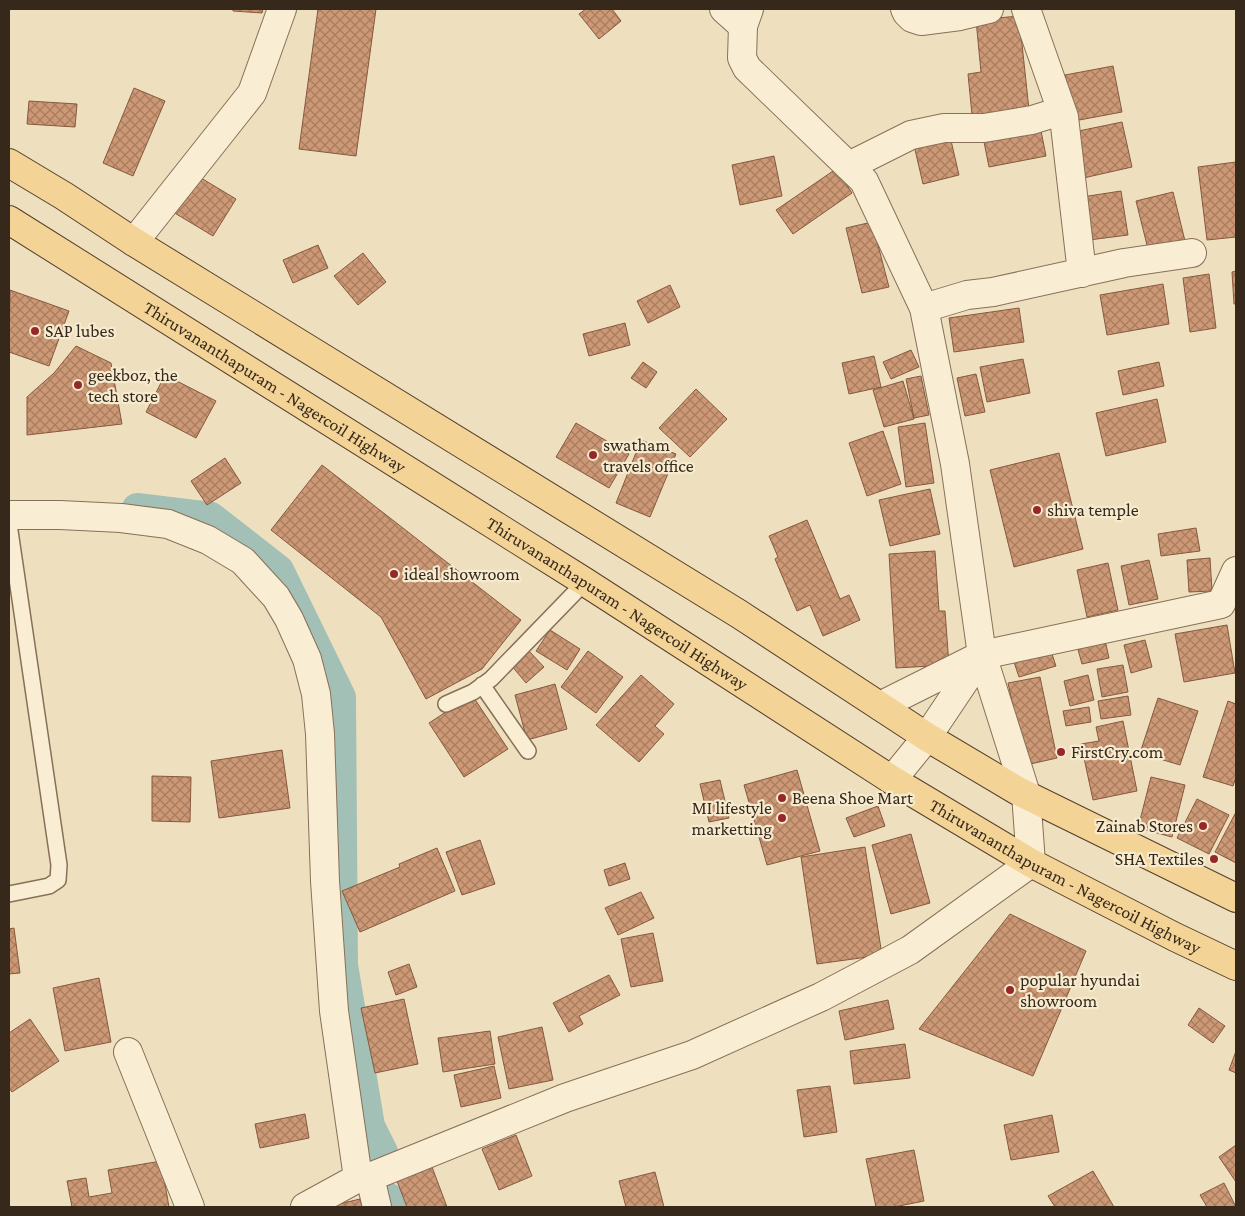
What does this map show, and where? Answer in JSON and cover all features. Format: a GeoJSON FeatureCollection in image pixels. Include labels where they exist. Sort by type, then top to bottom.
{"type":"FeatureCollection","features":[{"type":"Feature","properties":{"kind":"main road"},"geometry":{"type":"LineString","coordinates":[[9,163],[134,242],[739,614],[927,736],[1018,790],[1232,892]]}},
{"type":"Feature","properties":{"kind":"main road","name":"Thiruvananthapuram - Nagercoil Highway"},"geometry":{"type":"LineString","coordinates":[[9,220],[585,582],[892,780],[1031,863],[1176,938],[1236,966]]}},
{"type":"Feature","properties":{"kind":"street"},"geometry":{"type":"LineString","coordinates":[[134,242],[252,92],[282,9]]}},
{"type":"Feature","properties":{"kind":"street"},"geometry":{"type":"LineString","coordinates":[[905,9],[912,18],[921,21],[960,16],[989,9]]}},
{"type":"Feature","properties":{"kind":"street"},"geometry":{"type":"LineString","coordinates":[[1026,9],[1064,117],[1082,272]]}},
{"type":"Feature","properties":{"kind":"street"},"geometry":{"type":"LineString","coordinates":[[305,1207],[364,1178],[565,1098],[692,1054],[821,997],[910,950],[1031,863],[1026,794],[982,655],[955,464],[924,308],[864,181],[747,68],[742,58],[739,14]]}},
{"type":"Feature","properties":{"kind":"street"},"geometry":{"type":"LineString","coordinates":[[849,166],[910,135],[944,128],[984,128],[1032,120],[1061,111]]}},
{"type":"Feature","properties":{"kind":"street"},"geometry":{"type":"LineString","coordinates":[[924,308],[967,295],[993,292],[1124,263],[1192,253]]}},
{"type":"Feature","properties":{"kind":"street"},"geometry":{"type":"LineString","coordinates":[[9,515],[121,518],[168,524],[208,540],[243,561],[276,597],[289,619],[307,659],[316,694],[320,734],[325,881],[334,1011],[364,1178],[377,1207]]}},
{"type":"Feature","properties":{"kind":"street"},"geometry":{"type":"LineString","coordinates":[[880,706],[982,655],[1221,604],[1236,571]]}},
{"type":"Feature","properties":{"kind":"street"},"geometry":{"type":"LineString","coordinates":[[892,780],[927,736],[982,655]]}},
{"type":"Feature","properties":{"kind":"street"},"geometry":{"type":"LineString","coordinates":[[128,1052],[190,1207]]}},
{"type":"Feature","properties":{"kind":"lane"},"geometry":{"type":"LineString","coordinates":[[9,524],[60,865],[58,880],[49,886],[9,894]]}},
{"type":"Feature","properties":{"kind":"lane"},"geometry":{"type":"LineString","coordinates":[[446,704],[473,692],[491,679],[585,582]]}},
{"type":"Feature","properties":{"kind":"lane"},"geometry":{"type":"LineString","coordinates":[[482,685],[528,751]]}},
{"type":"Feature","properties":{"kind":"building"},"geometry":{"type":"Polygon","coordinates":[[[233,9],[263,9],[262,13],[233,11],[233,9]]]}},
{"type":"Feature","properties":{"kind":"building"},"geometry":{"type":"Polygon","coordinates":[[[318,9],[376,9],[356,156],[299,149],[318,9]]]}},
{"type":"Feature","properties":{"kind":"building"},"geometry":{"type":"Polygon","coordinates":[[[586,9],[612,9],[621,21],[599,39],[579,14],[586,9]]]}},
{"type":"Feature","properties":{"kind":"building"},"geometry":{"type":"Polygon","coordinates":[[[1019,16],[1030,119],[973,125],[968,74],[981,72],[976,20],[1019,16]]]}},
{"type":"Feature","properties":{"kind":"building"},"geometry":{"type":"Polygon","coordinates":[[[1113,66],[1122,112],[1074,121],[1065,75],[1113,66]]]}},
{"type":"Feature","properties":{"kind":"building"},"geometry":{"type":"Polygon","coordinates":[[[134,88],[165,101],[133,176],[103,163],[134,88]]]}},
{"type":"Feature","properties":{"kind":"building"},"geometry":{"type":"Polygon","coordinates":[[[29,101],[77,104],[75,127],[27,124],[29,101]]]}},
{"type":"Feature","properties":{"kind":"building"},"geometry":{"type":"Polygon","coordinates":[[[1039,121],[1046,156],[989,167],[982,132],[1039,121]]]}},
{"type":"Feature","properties":{"kind":"building"},"geometry":{"type":"Polygon","coordinates":[[[1122,122],[1132,167],[1079,179],[1069,133],[1122,122]]]}},
{"type":"Feature","properties":{"kind":"building"},"geometry":{"type":"Polygon","coordinates":[[[949,132],[959,175],[923,184],[913,141],[949,132]]]}},
{"type":"Feature","properties":{"kind":"building"},"geometry":{"type":"Polygon","coordinates":[[[774,156],[782,196],[740,205],[732,165],[774,156]]]}},
{"type":"Feature","properties":{"kind":"building"},"geometry":{"type":"Polygon","coordinates":[[[1236,162],[1236,237],[1207,240],[1198,167],[1236,162]]]}},
{"type":"Feature","properties":{"kind":"building"},"geometry":{"type":"Polygon","coordinates":[[[836,169],[852,193],[793,234],[776,210],[836,169]]]}},
{"type":"Feature","properties":{"kind":"building"},"geometry":{"type":"Polygon","coordinates":[[[191,172],[236,199],[213,236],[168,209],[191,172]]]}},
{"type":"Feature","properties":{"kind":"building"},"geometry":{"type":"Polygon","coordinates":[[[1121,191],[1128,235],[1089,240],[1082,197],[1121,191]]]}},
{"type":"Feature","properties":{"kind":"building"},"geometry":{"type":"Polygon","coordinates":[[[1173,192],[1185,241],[1148,249],[1136,201],[1173,192]]]}},
{"type":"Feature","properties":{"kind":"building"},"geometry":{"type":"Polygon","coordinates":[[[872,222],[889,287],[862,293],[846,228],[872,222]]]}},
{"type":"Feature","properties":{"kind":"building"},"geometry":{"type":"Polygon","coordinates":[[[318,245],[328,268],[293,283],[283,260],[318,245]]]}},
{"type":"Feature","properties":{"kind":"building"},"geometry":{"type":"Polygon","coordinates":[[[363,253],[386,282],[358,305],[334,276],[363,253]]]}},
{"type":"Feature","properties":{"kind":"building"},"geometry":{"type":"Polygon","coordinates":[[[1236,271],[1236,304],[1234,304],[1232,272],[1236,271]]]}},
{"type":"Feature","properties":{"kind":"building"},"geometry":{"type":"Polygon","coordinates":[[[1209,274],[1216,328],[1190,332],[1183,278],[1209,274]]]}},
{"type":"Feature","properties":{"kind":"building"},"geometry":{"type":"Polygon","coordinates":[[[1163,284],[1169,324],[1107,335],[1100,295],[1163,284]]]}},
{"type":"Feature","properties":{"kind":"building"},"geometry":{"type":"Polygon","coordinates":[[[670,285],[680,307],[648,323],[637,301],[670,285]]]}},
{"type":"Feature","properties":{"kind":"building","name":"SAP lubes"},"geometry":{"type":"Polygon","coordinates":[[[10,290],[69,311],[49,366],[9,352],[10,290]]]}},
{"type":"Feature","properties":{"kind":"building"},"geometry":{"type":"Polygon","coordinates":[[[1019,308],[1024,342],[954,352],[949,318],[1019,308]]]}},
{"type":"Feature","properties":{"kind":"building"},"geometry":{"type":"Polygon","coordinates":[[[625,323],[630,345],[589,356],[583,334],[625,323]]]}},
{"type":"Feature","properties":{"kind":"building","name":"geekboz, the tech store"},"geometry":{"type":"Polygon","coordinates":[[[76,346],[111,363],[122,424],[27,435],[27,397],[54,373],[76,346]]]}},
{"type":"Feature","properties":{"kind":"building"},"geometry":{"type":"Polygon","coordinates":[[[911,350],[919,367],[891,379],[883,362],[911,350]]]}},
{"type":"Feature","properties":{"kind":"building"},"geometry":{"type":"Polygon","coordinates":[[[874,356],[881,387],[849,394],[842,363],[874,356]]]}},
{"type":"Feature","properties":{"kind":"building"},"geometry":{"type":"Polygon","coordinates":[[[1023,359],[1030,393],[987,402],[980,367],[1023,359]]]}},
{"type":"Feature","properties":{"kind":"building"},"geometry":{"type":"Polygon","coordinates":[[[643,362],[657,372],[646,388],[631,378],[643,362]]]}},
{"type":"Feature","properties":{"kind":"building"},"geometry":{"type":"Polygon","coordinates":[[[1159,362],[1164,386],[1123,395],[1118,371],[1159,362]]]}},
{"type":"Feature","properties":{"kind":"building"},"geometry":{"type":"Polygon","coordinates":[[[976,374],[985,412],[965,416],[957,378],[976,374]]]}},
{"type":"Feature","properties":{"kind":"building"},"geometry":{"type":"Polygon","coordinates":[[[165,375],[216,401],[196,438],[146,412],[165,375]]]}},
{"type":"Feature","properties":{"kind":"building"},"geometry":{"type":"Polygon","coordinates":[[[921,376],[929,415],[914,418],[906,379],[921,376]]]}},
{"type":"Feature","properties":{"kind":"building"},"geometry":{"type":"Polygon","coordinates":[[[903,381],[914,419],[884,427],[873,390],[903,381]]]}},
{"type":"Feature","properties":{"kind":"building"},"geometry":{"type":"Polygon","coordinates":[[[696,389],[727,419],[690,457],[659,428],[696,389]]]}},
{"type":"Feature","properties":{"kind":"building"},"geometry":{"type":"Polygon","coordinates":[[[1157,399],[1166,442],[1106,456],[1096,413],[1157,399]]]}},
{"type":"Feature","properties":{"kind":"building","name":"swatham travels office"},"geometry":{"type":"Polygon","coordinates":[[[576,423],[629,454],[609,488],[556,457],[576,423]]]}},
{"type":"Feature","properties":{"kind":"building"},"geometry":{"type":"Polygon","coordinates":[[[925,423],[934,483],[906,487],[898,427],[925,423]]]}},
{"type":"Feature","properties":{"kind":"building"},"geometry":{"type":"Polygon","coordinates":[[[883,431],[901,484],[867,496],[849,443],[883,431]]]}},
{"type":"Feature","properties":{"kind":"building"},"geometry":{"type":"Polygon","coordinates":[[[641,440],[676,454],[650,517],[616,503],[641,440]]]}},
{"type":"Feature","properties":{"kind":"building","name":"shiva temple"},"geometry":{"type":"Polygon","coordinates":[[[1059,453],[1083,549],[1014,567],[990,470],[1059,453]]]}},
{"type":"Feature","properties":{"kind":"building"},"geometry":{"type":"Polygon","coordinates":[[[225,458],[241,483],[207,505],[191,481],[225,458]]]}},
{"type":"Feature","properties":{"kind":"building","name":"ideal showroom"},"geometry":{"type":"Polygon","coordinates":[[[322,465],[521,620],[482,669],[426,699],[381,617],[271,530],[322,465]]]}},
{"type":"Feature","properties":{"kind":"building"},"geometry":{"type":"Polygon","coordinates":[[[930,489],[940,534],[890,546],[879,500],[930,489]]]}},
{"type":"Feature","properties":{"kind":"building"},"geometry":{"type":"Polygon","coordinates":[[[807,520],[840,599],[849,595],[860,620],[823,636],[810,605],[797,611],[775,559],[778,557],[769,536],[807,520]]]}},
{"type":"Feature","properties":{"kind":"building"},"geometry":{"type":"Polygon","coordinates":[[[1196,528],[1200,551],[1161,556],[1158,534],[1196,528]]]}},
{"type":"Feature","properties":{"kind":"building"},"geometry":{"type":"Polygon","coordinates":[[[935,551],[939,611],[945,611],[949,665],[896,668],[889,554],[935,551]]]}},
{"type":"Feature","properties":{"kind":"building"},"geometry":{"type":"Polygon","coordinates":[[[1210,558],[1212,591],[1189,592],[1187,560],[1210,558]]]}},
{"type":"Feature","properties":{"kind":"building"},"geometry":{"type":"Polygon","coordinates":[[[1149,560],[1158,599],[1129,605],[1121,566],[1149,560]]]}},
{"type":"Feature","properties":{"kind":"building"},"geometry":{"type":"Polygon","coordinates":[[[1108,563],[1118,610],[1087,617],[1077,570],[1108,563]]]}},
{"type":"Feature","properties":{"kind":"building"},"geometry":{"type":"Polygon","coordinates":[[[1227,625],[1235,673],[1184,682],[1175,634],[1227,625]]]}},
{"type":"Feature","properties":{"kind":"building"},"geometry":{"type":"Polygon","coordinates":[[[550,630],[580,649],[567,670],[536,651],[550,630]]]}},
{"type":"Feature","properties":{"kind":"building"},"geometry":{"type":"Polygon","coordinates":[[[1105,640],[1109,658],[1082,664],[1077,646],[1105,640]]]}},
{"type":"Feature","properties":{"kind":"building"},"geometry":{"type":"Polygon","coordinates":[[[1145,640],[1152,667],[1131,673],[1124,645],[1145,640]]]}},
{"type":"Feature","properties":{"kind":"building"},"geometry":{"type":"Polygon","coordinates":[[[1049,645],[1056,666],[1019,677],[1012,656],[1049,645]]]}},
{"type":"Feature","properties":{"kind":"building"},"geometry":{"type":"Polygon","coordinates":[[[528,650],[544,667],[526,683],[511,665],[528,650]]]}},
{"type":"Feature","properties":{"kind":"building"},"geometry":{"type":"Polygon","coordinates":[[[588,651],[623,677],[596,713],[561,687],[588,651]]]}},
{"type":"Feature","properties":{"kind":"building"},"geometry":{"type":"Polygon","coordinates":[[[1123,665],[1128,692],[1102,697],[1097,669],[1123,665]]]}},
{"type":"Feature","properties":{"kind":"building"},"geometry":{"type":"Polygon","coordinates":[[[641,675],[674,704],[655,726],[664,734],[639,762],[596,725],[641,675]]]}},
{"type":"Feature","properties":{"kind":"building"},"geometry":{"type":"Polygon","coordinates":[[[1088,675],[1094,700],[1070,706],[1064,681],[1088,675]]]}},
{"type":"Feature","properties":{"kind":"building"},"geometry":{"type":"Polygon","coordinates":[[[1040,677],[1057,758],[1026,765],[1008,683],[1040,677]]]}},
{"type":"Feature","properties":{"kind":"building"},"geometry":{"type":"Polygon","coordinates":[[[555,684],[567,729],[527,740],[515,695],[555,684]]]}},
{"type":"Feature","properties":{"kind":"building"},"geometry":{"type":"Polygon","coordinates":[[[472,695],[508,749],[464,777],[429,723],[472,695]]]}},
{"type":"Feature","properties":{"kind":"building"},"geometry":{"type":"Polygon","coordinates":[[[1128,696],[1131,715],[1101,719],[1098,701],[1128,696]]]}},
{"type":"Feature","properties":{"kind":"building"},"geometry":{"type":"Polygon","coordinates":[[[1158,698],[1198,711],[1180,765],[1140,753],[1158,698]]]}},
{"type":"Feature","properties":{"kind":"building"},"geometry":{"type":"Polygon","coordinates":[[[1228,701],[1236,704],[1236,777],[1233,786],[1203,777],[1228,701]]]}},
{"type":"Feature","properties":{"kind":"building"},"geometry":{"type":"Polygon","coordinates":[[[1089,707],[1091,722],[1066,726],[1063,711],[1089,707]]]}},
{"type":"Feature","properties":{"kind":"building"},"geometry":{"type":"Polygon","coordinates":[[[1123,721],[1137,791],[1093,800],[1081,744],[1099,741],[1096,727],[1123,721]]]}},
{"type":"Feature","properties":{"kind":"building"},"geometry":{"type":"Polygon","coordinates":[[[282,750],[290,808],[219,818],[211,761],[282,750]]]}},
{"type":"Feature","properties":{"kind":"building","name":"MI lifestyle marketting"},"geometry":{"type":"Polygon","coordinates":[[[797,770],[820,851],[767,865],[744,785],[797,770]]]}},
{"type":"Feature","properties":{"kind":"building"},"geometry":{"type":"Polygon","coordinates":[[[152,776],[191,777],[190,822],[152,821],[152,776]]]}},
{"type":"Feature","properties":{"kind":"building"},"geometry":{"type":"Polygon","coordinates":[[[1151,777],[1185,785],[1172,837],[1138,828],[1151,777]]]}},
{"type":"Feature","properties":{"kind":"building"},"geometry":{"type":"Polygon","coordinates":[[[720,780],[729,818],[709,822],[700,784],[720,780]]]}},
{"type":"Feature","properties":{"kind":"building","name":"Zainab Stores"},"geometry":{"type":"Polygon","coordinates":[[[1197,799],[1229,815],[1209,854],[1177,838],[1197,799]]]}},
{"type":"Feature","properties":{"kind":"building"},"geometry":{"type":"Polygon","coordinates":[[[878,806],[885,826],[854,837],[846,818],[878,806]]]}},
{"type":"Feature","properties":{"kind":"building"},"geometry":{"type":"Polygon","coordinates":[[[1236,812],[1236,863],[1215,852],[1236,812]]]}},
{"type":"Feature","properties":{"kind":"building"},"geometry":{"type":"Polygon","coordinates":[[[911,834],[930,903],[891,914],[872,845],[911,834]]]}},
{"type":"Feature","properties":{"kind":"building"},"geometry":{"type":"Polygon","coordinates":[[[480,840],[495,884],[462,895],[446,852],[480,840]]]}},
{"type":"Feature","properties":{"kind":"building"},"geometry":{"type":"Polygon","coordinates":[[[865,847],[882,955],[817,964],[801,857],[865,847]]]}},
{"type":"Feature","properties":{"kind":"building"},"geometry":{"type":"Polygon","coordinates":[[[437,848],[455,891],[360,932],[342,891],[400,867],[399,864],[437,848]]]}},
{"type":"Feature","properties":{"kind":"building"},"geometry":{"type":"Polygon","coordinates":[[[625,863],[630,879],[609,886],[604,870],[625,863]]]}},
{"type":"Feature","properties":{"kind":"building"},"geometry":{"type":"Polygon","coordinates":[[[641,892],[654,918],[618,935],[605,908],[641,892]]]}},
{"type":"Feature","properties":{"kind":"building","name":"popular hyundai showroom"},"geometry":{"type":"Polygon","coordinates":[[[1010,914],[1086,951],[1033,1076],[919,1029],[1010,914]]]}},
{"type":"Feature","properties":{"kind":"building"},"geometry":{"type":"Polygon","coordinates":[[[14,928],[20,973],[9,974],[9,929],[14,928]]]}},
{"type":"Feature","properties":{"kind":"building"},"geometry":{"type":"Polygon","coordinates":[[[653,933],[663,981],[631,987],[621,939],[653,933]]]}},
{"type":"Feature","properties":{"kind":"building"},"geometry":{"type":"Polygon","coordinates":[[[409,964],[417,987],[396,995],[388,972],[409,964]]]}},
{"type":"Feature","properties":{"kind":"building"},"geometry":{"type":"Polygon","coordinates":[[[609,975],[620,995],[579,1016],[583,1024],[569,1032],[553,1003],[609,975]]]}},
{"type":"Feature","properties":{"kind":"building"},"geometry":{"type":"Polygon","coordinates":[[[99,978],[111,1042],[65,1051],[53,988],[99,978]]]}},
{"type":"Feature","properties":{"kind":"building"},"geometry":{"type":"Polygon","coordinates":[[[404,999],[418,1064],[375,1073],[361,1008],[404,999]]]}},
{"type":"Feature","properties":{"kind":"building"},"geometry":{"type":"Polygon","coordinates":[[[888,1000],[894,1029],[845,1040],[839,1011],[888,1000]]]}},
{"type":"Feature","properties":{"kind":"building"},"geometry":{"type":"Polygon","coordinates":[[[1199,1008],[1225,1026],[1213,1043],[1188,1025],[1199,1008]]]}},
{"type":"Feature","properties":{"kind":"building"},"geometry":{"type":"Polygon","coordinates":[[[30,1019],[59,1061],[12,1092],[9,1088],[9,1033],[30,1019]]]}},
{"type":"Feature","properties":{"kind":"building"},"geometry":{"type":"Polygon","coordinates":[[[542,1027],[553,1080],[509,1089],[498,1037],[542,1027]]]}},
{"type":"Feature","properties":{"kind":"building"},"geometry":{"type":"Polygon","coordinates":[[[490,1031],[495,1064],[443,1072],[438,1038],[490,1031]]]}},
{"type":"Feature","properties":{"kind":"building"},"geometry":{"type":"Polygon","coordinates":[[[905,1044],[910,1078],[854,1084],[850,1051],[905,1044]]]}},
{"type":"Feature","properties":{"kind":"building"},"geometry":{"type":"Polygon","coordinates":[[[1236,1051],[1236,1073],[1229,1070],[1236,1051]]]}},
{"type":"Feature","properties":{"kind":"building"},"geometry":{"type":"Polygon","coordinates":[[[494,1066],[501,1098],[461,1107],[454,1075],[494,1066]]]}},
{"type":"Feature","properties":{"kind":"building"},"geometry":{"type":"Polygon","coordinates":[[[830,1086],[837,1132],[804,1137],[797,1090],[830,1086]]]}},
{"type":"Feature","properties":{"kind":"building"},"geometry":{"type":"Polygon","coordinates":[[[305,1114],[309,1138],[260,1148],[255,1124],[305,1114]]]}},
{"type":"Feature","properties":{"kind":"building"},"geometry":{"type":"Polygon","coordinates":[[[1052,1115],[1059,1152],[1011,1160],[1004,1125],[1052,1115]]]}},
{"type":"Feature","properties":{"kind":"building"},"geometry":{"type":"Polygon","coordinates":[[[516,1135],[532,1176],[499,1190],[482,1149],[516,1135]]]}},
{"type":"Feature","properties":{"kind":"building"},"geometry":{"type":"Polygon","coordinates":[[[1236,1145],[1236,1182],[1219,1157],[1236,1145]]]}},
{"type":"Feature","properties":{"kind":"building"},"geometry":{"type":"Polygon","coordinates":[[[914,1150],[924,1201],[894,1207],[876,1207],[866,1159],[914,1150]]]}},
{"type":"Feature","properties":{"kind":"building"},"geometry":{"type":"Polygon","coordinates":[[[161,1161],[169,1207],[72,1207],[67,1181],[86,1178],[89,1197],[112,1193],[108,1170],[161,1161]]]}},
{"type":"Feature","properties":{"kind":"building"},"geometry":{"type":"Polygon","coordinates":[[[432,1167],[447,1207],[407,1207],[397,1181],[432,1167]]]}},
{"type":"Feature","properties":{"kind":"building"},"geometry":{"type":"Polygon","coordinates":[[[1093,1171],[1114,1207],[1055,1207],[1048,1196],[1093,1171]]]}},
{"type":"Feature","properties":{"kind":"building"},"geometry":{"type":"Polygon","coordinates":[[[655,1172],[664,1207],[626,1207],[619,1181],[655,1172]]]}},
{"type":"Feature","properties":{"kind":"building"},"geometry":{"type":"Polygon","coordinates":[[[1224,1183],[1236,1207],[1207,1207],[1200,1195],[1224,1183]]]}},
{"type":"Feature","properties":{"kind":"building"},"geometry":{"type":"Polygon","coordinates":[[[360,1199],[362,1207],[326,1207],[360,1199]]]}},
{"type":"Feature","properties":{"kind":"waterway"},"geometry":{"type":"LineString","coordinates":[[137,508],[211,517],[279,570],[341,697],[343,965],[370,1126],[383,1152]]}},
{"type":"Feature","properties":{"kind":"waterway"},"geometry":{"type":"LineString","coordinates":[[389,1198],[393,1207]]}},
{"type":"Feature","properties":{"kind":"place","name":"SAP lubes"},"geometry":{"type":"Point","coordinates":[35,331]}},
{"type":"Feature","properties":{"kind":"place","name":"geekboz, the tech store"},"geometry":{"type":"Point","coordinates":[78,385]}},
{"type":"Feature","properties":{"kind":"place","name":"swatham travels office"},"geometry":{"type":"Point","coordinates":[593,455]}},
{"type":"Feature","properties":{"kind":"place","name":"shiva temple"},"geometry":{"type":"Point","coordinates":[1037,510]}},
{"type":"Feature","properties":{"kind":"place","name":"ideal showroom"},"geometry":{"type":"Point","coordinates":[394,574]}},
{"type":"Feature","properties":{"kind":"place","name":"FirstCry.com"},"geometry":{"type":"Point","coordinates":[1061,752]}},
{"type":"Feature","properties":{"kind":"place","name":"Beena Shoe Mart"},"geometry":{"type":"Point","coordinates":[782,798]}},
{"type":"Feature","properties":{"kind":"place","name":"MI lifestyle marketting"},"geometry":{"type":"Point","coordinates":[782,818]}},
{"type":"Feature","properties":{"kind":"place","name":"Zainab Stores"},"geometry":{"type":"Point","coordinates":[1203,826]}},
{"type":"Feature","properties":{"kind":"place","name":"SHA Textiles"},"geometry":{"type":"Point","coordinates":[1214,859]}},
{"type":"Feature","properties":{"kind":"place","name":"popular hyundai showroom"},"geometry":{"type":"Point","coordinates":[1010,990]}}]}
